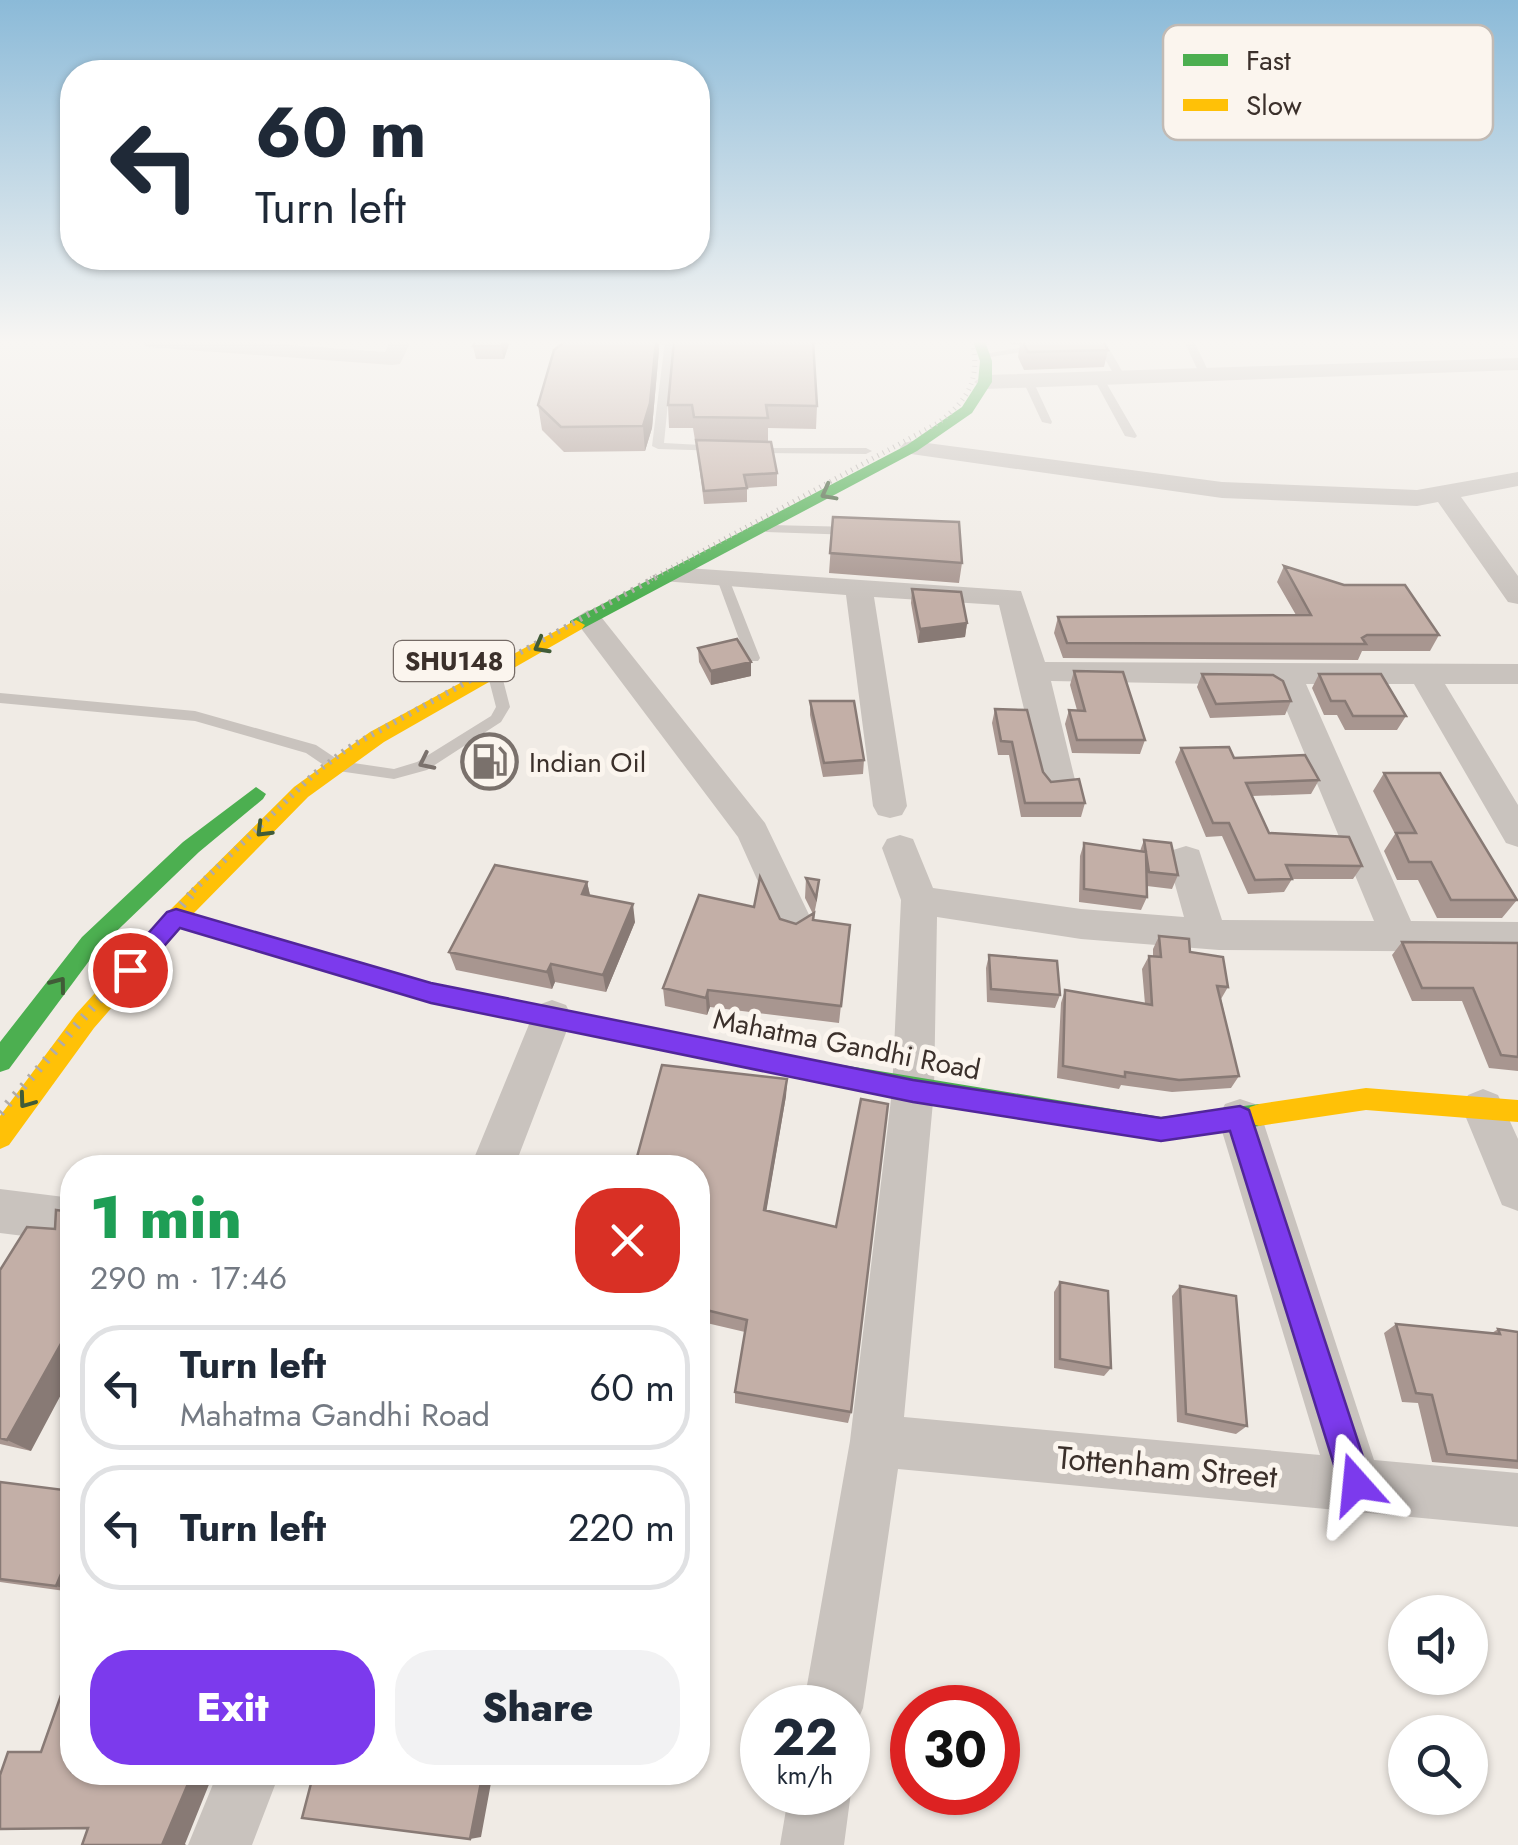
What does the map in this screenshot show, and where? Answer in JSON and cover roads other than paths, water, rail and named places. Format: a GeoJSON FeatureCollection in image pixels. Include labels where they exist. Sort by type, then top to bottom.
{"type":"FeatureCollection","features":[{"type":"Feature","properties":{"kind":"main road"},"geometry":{"type":"LineString","coordinates":[[631,568],[866,450],[900,427]]}},
{"type":"Feature","properties":{"kind":"main road","name":"SHU148"},"geometry":{"type":"LineString","coordinates":[[0,1137],[84,1021],[176,918],[301,792],[377,738],[588,619],[912,448],[942,427]]}},
{"type":"Feature","properties":{"kind":"main road"},"geometry":{"type":"LineString","coordinates":[[0,1061],[90,943],[191,846],[320,744]]}},
{"type":"Feature","properties":{"kind":"main road","name":"Mahatma Gandhi Road"},"geometry":{"type":"LineString","coordinates":[[176,918],[431,993],[913,1091],[1161,1130],[1366,1100],[1500,1109]]}},
{"type":"Feature","properties":{"kind":"street"},"geometry":{"type":"LineString","coordinates":[[912,448],[1222,490],[1418,498],[1518,478]]}},
{"type":"Feature","properties":{"kind":"street"},"geometry":{"type":"LineString","coordinates":[[1445,493],[1518,596]]}},
{"type":"Feature","properties":{"kind":"street"},"geometry":{"type":"LineString","coordinates":[[672,575],[1011,596],[1059,784]]}},
{"type":"Feature","properties":{"kind":"street"},"geometry":{"type":"LineString","coordinates":[[859,588],[890,806]]}},
{"type":"Feature","properties":{"kind":"street"},"geometry":{"type":"LineString","coordinates":[[588,619],[753,832],[794,922]]}},
{"type":"Feature","properties":{"kind":"street"},"geometry":{"type":"LineString","coordinates":[[1033,671],[1518,674]]}},
{"type":"Feature","properties":{"kind":"street"},"geometry":{"type":"LineString","coordinates":[[1423,673],[1518,834]]}},
{"type":"Feature","properties":{"kind":"street"},"geometry":{"type":"LineString","coordinates":[[1274,675],[1292,686],[1399,936]]}},
{"type":"Feature","properties":{"kind":"street"},"geometry":{"type":"LineString","coordinates":[[837,1685],[876,1441],[913,1091],[919,900],[900,848]]}},
{"type":"Feature","properties":{"kind":"street"},"geometry":{"type":"LineString","coordinates":[[1186,859],[1207,934]]}},
{"type":"Feature","properties":{"kind":"street"},"geometry":{"type":"LineString","coordinates":[[919,900],[1081,924],[1207,934],[1518,937]]}},
{"type":"Feature","properties":{"kind":"street"},"geometry":{"type":"LineString","coordinates":[[497,1155],[552,1017]]}},
{"type":"Feature","properties":{"kind":"street"},"geometry":{"type":"LineString","coordinates":[[1500,1109],[1518,1190]]}},
{"type":"Feature","properties":{"kind":"street"},"geometry":{"type":"LineString","coordinates":[[1240,1118],[1356,1484]]}},
{"type":"Feature","properties":{"kind":"street"},"geometry":{"type":"LineString","coordinates":[[0,1212],[60,1219]]}},
{"type":"Feature","properties":{"kind":"street","name":"Tottenham Street"},"geometry":{"type":"LineString","coordinates":[[876,1441],[1518,1500]]}},
{"type":"Feature","properties":{"kind":"street"},"geometry":{"type":"LineString","coordinates":[[220,1845],[244,1785]]}},
{"type":"Feature","properties":{"kind":"street"},"geometry":{"type":"LineString","coordinates":[[812,1845],[817,1815]]}},
{"type":"Feature","properties":{"kind":"lane"},"geometry":{"type":"LineString","coordinates":[[660,427],[658,446],[866,450]]}},
{"type":"Feature","properties":{"kind":"lane"},"geometry":{"type":"LineString","coordinates":[[1128,427],[1131,436]]}},
{"type":"Feature","properties":{"kind":"lane"},"geometry":{"type":"LineString","coordinates":[[760,528],[873,531]]}},
{"type":"Feature","properties":{"kind":"lane"},"geometry":{"type":"LineString","coordinates":[[722,580],[752,658]]}},
{"type":"Feature","properties":{"kind":"lane"},"geometry":{"type":"LineString","coordinates":[[0,698],[195,716],[320,744],[336,766],[394,774],[448,750],[496,719],[503,706],[494,672]]}},
{"type":"Feature","properties":{"kind":"railway"},"geometry":{"type":"LineString","coordinates":[[651,579],[930,427]]}},
{"type":"Feature","properties":{"kind":"railway"},"geometry":{"type":"LineString","coordinates":[[193,891],[315,773],[348,748],[656,577]]}},
{"type":"Feature","properties":{"kind":"railway"},"geometry":{"type":"LineString","coordinates":[[0,1113],[196,889]]}},
{"type":"Feature","properties":{"kind":"place","name":"Indian Oil"},"geometry":{"type":"Point","coordinates":[490,762]}}]}
